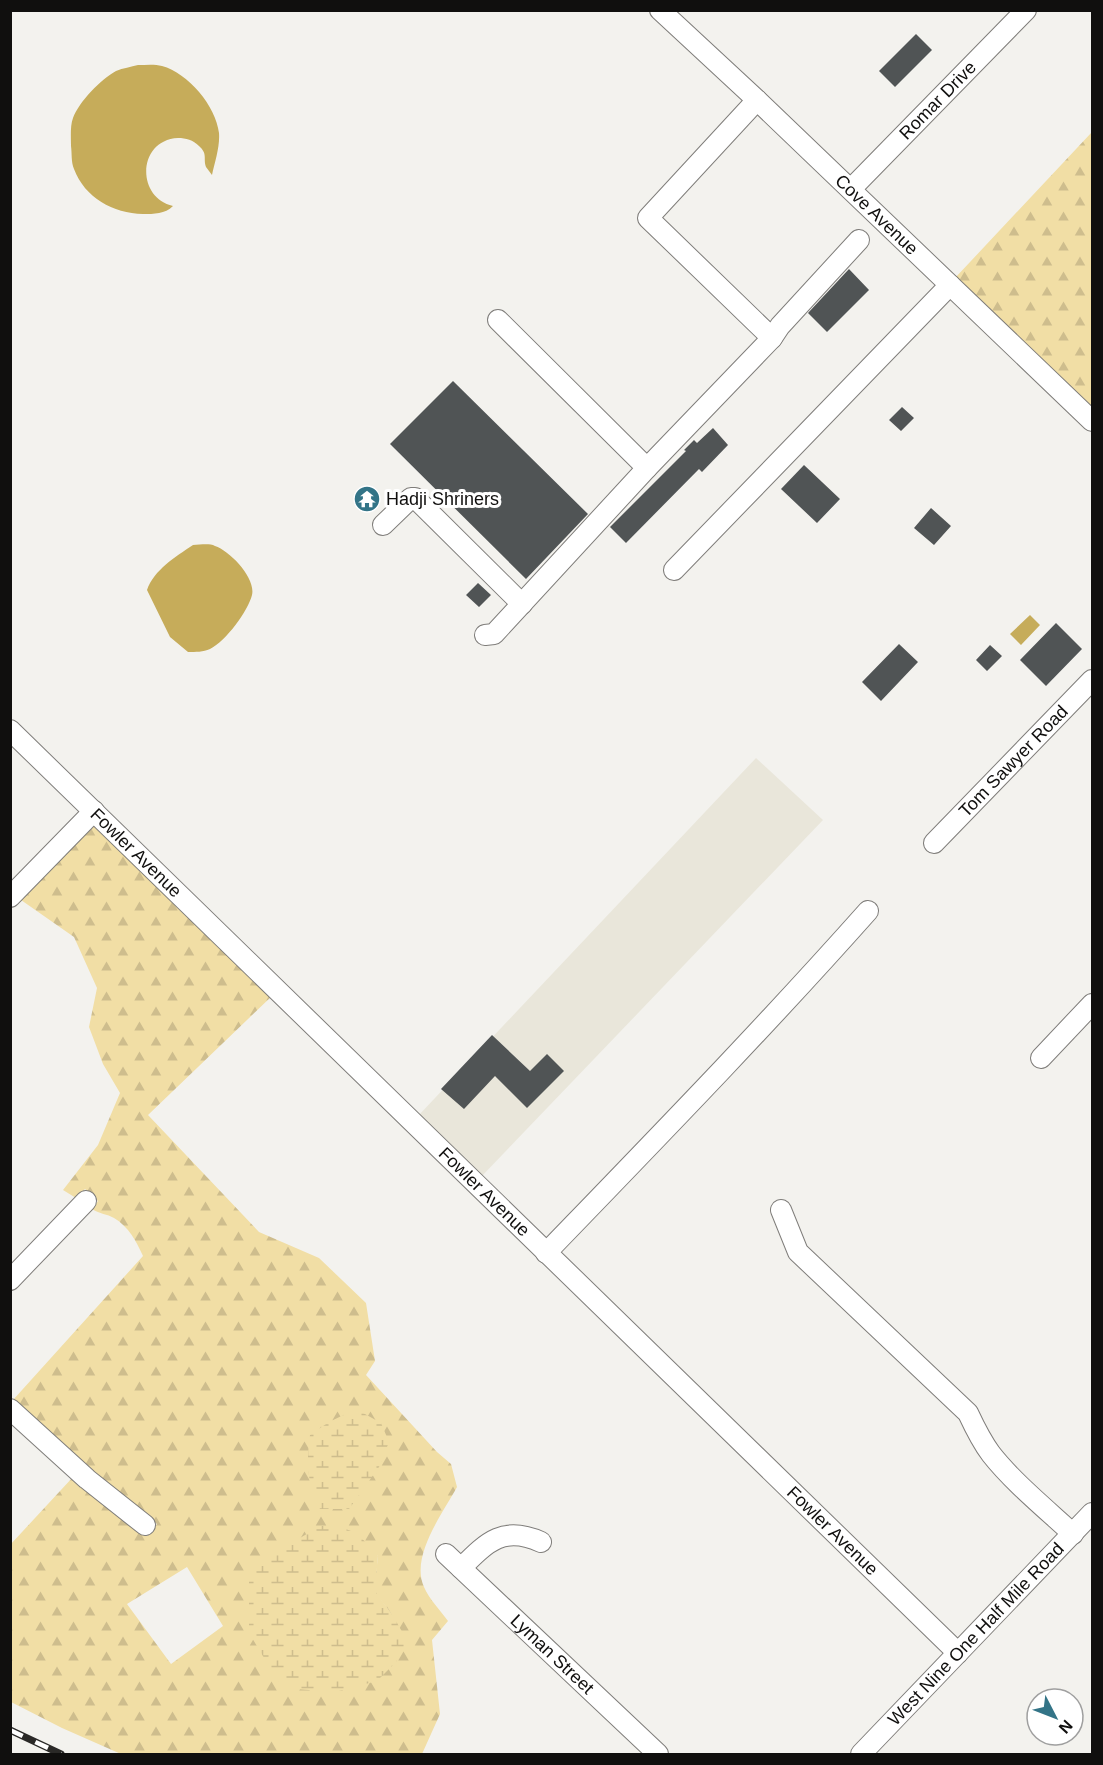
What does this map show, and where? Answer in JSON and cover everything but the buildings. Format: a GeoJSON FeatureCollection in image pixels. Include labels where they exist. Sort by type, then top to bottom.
{"type":"FeatureCollection","features":[{"type":"Feature","properties":{"kind":"street","name":"Cove Avenue"},"geometry":{"type":"LineString","coordinates":[[660,10],[851,189],[1092,421]]}},
{"type":"Feature","properties":{"kind":"street","name":"Romar Drive"},"geometry":{"type":"LineString","coordinates":[[851,189],[1026,10]]}},
{"type":"Feature","properties":{"kind":"street"},"geometry":{"type":"LineString","coordinates":[[757,100],[648,218],[772,338]]}},
{"type":"Feature","properties":{"kind":"street"},"geometry":{"type":"LineString","coordinates":[[484,634],[494,634],[647,468],[772,338],[780,326],[860,240]]}},
{"type":"Feature","properties":{"kind":"street"},"geometry":{"type":"LineString","coordinates":[[674,570],[950,285]]}},
{"type":"Feature","properties":{"kind":"street"},"geometry":{"type":"LineString","coordinates":[[498,320],[647,468]]}},
{"type":"Feature","properties":{"kind":"street"},"geometry":{"type":"LineString","coordinates":[[383,525],[411,498],[415,498],[522,604]]}},
{"type":"Feature","properties":{"kind":"street","name":"Tom Sawyer Road"},"geometry":{"type":"LineString","coordinates":[[934,843],[1092,680]]}},
{"type":"Feature","properties":{"kind":"street","name":"Fowler Avenue"},"geometry":{"type":"LineString","coordinates":[[10,730],[958,1653]]}},
{"type":"Feature","properties":{"kind":"street"},"geometry":{"type":"LineString","coordinates":[[10,897],[94,811]]}},
{"type":"Feature","properties":{"kind":"street"},"geometry":{"type":"LineString","coordinates":[[546,1253],[708,1086],[868,911]]}},
{"type":"Feature","properties":{"kind":"street"},"geometry":{"type":"LineString","coordinates":[[1041,1058],[1092,1004]]}},
{"type":"Feature","properties":{"kind":"street"},"geometry":{"type":"LineString","coordinates":[[10,1280],[86,1201]]}},
{"type":"Feature","properties":{"kind":"street"},"geometry":{"type":"LineString","coordinates":[[781,1210],[798,1252],[968,1413],[980,1437],[1004,1469],[1073,1534]]}},
{"type":"Feature","properties":{"kind":"street"},"geometry":{"type":"LineString","coordinates":[[10,1409],[87,1479],[145,1525]]}},
{"type":"Feature","properties":{"kind":"street","name":"West Nine One Half Mile Road"},"geometry":{"type":"LineString","coordinates":[[861,1755],[1092,1513]]}},
{"type":"Feature","properties":{"kind":"street"},"geometry":{"type":"LineString","coordinates":[[461,1568],[479,1550],[502,1536],[524,1535],[541,1542]]}},
{"type":"Feature","properties":{"kind":"street","name":"Lyman Street"},"geometry":{"type":"LineString","coordinates":[[446,1554],[658,1755]]}},
{"type":"Feature","properties":{"kind":"shaded area"},"geometry":{"type":"Polygon","coordinates":[[[138,65],[162,66],[191,83],[207,102],[219,133],[212,175],[206,167],[203,151],[192,141],[178,138],[164,141],[155,148],[146,170],[148,181],[152,192],[161,201],[173,206],[155,214],[121,211],[101,202],[85,188],[74,169],[72,160],[71,125],[80,105],[104,79],[119,70],[138,65]]]}},
{"type":"Feature","properties":{"kind":"shaded area"},"geometry":{"type":"Polygon","coordinates":[[[193,545],[213,545],[228,553],[246,573],[252,588],[250,602],[229,633],[216,645],[199,652],[188,652],[170,637],[147,590],[160,570],[193,545]]]}},
{"type":"Feature","properties":{"kind":"shaded area"},"geometry":{"type":"Polygon","coordinates":[[[1030,615],[1040,625],[1021,645],[1010,634],[1030,615]]]}},
{"type":"Feature","properties":{"kind":"shaded area"},"geometry":{"type":"Polygon","coordinates":[[[756,758],[823,820],[481,1177],[418,1116],[756,758]]]}},
{"type":"Feature","properties":{"kind":"green space"},"geometry":{"type":"Polygon","coordinates":[[[1092,132],[1092,409],[955,278],[1092,132]]]}},
{"type":"Feature","properties":{"kind":"green space"},"geometry":{"type":"Polygon","coordinates":[[[95,824],[272,996],[148,1115],[259,1232],[319,1258],[366,1303],[375,1361],[366,1375],[437,1452],[451,1464],[457,1487],[430,1535],[421,1562],[424,1587],[448,1621],[432,1640],[440,1714],[422,1754],[121,1754],[11,1702],[10,1545],[73,1477],[147,1536],[157,1524],[92,1473],[13,1400],[143,1256],[135,1240],[124,1226],[114,1218],[92,1209],[98,1201],[85,1189],[76,1198],[63,1190],[98,1145],[120,1093],[103,1064],[89,1027],[97,988],[74,937],[21,900],[95,824]],[[320,1526],[393,1616],[374,1591],[378,1556],[320,1526]],[[187,1567],[127,1604],[171,1664],[223,1626],[187,1567]]]}},
{"type":"Feature","properties":{"kind":"green space"},"geometry":{"type":"Polygon","coordinates":[[[356,1409],[381,1423],[389,1442],[379,1467],[349,1509],[320,1509],[312,1490],[309,1473],[310,1435],[329,1422],[356,1409]]]}},
{"type":"Feature","properties":{"kind":"green space"},"geometry":{"type":"Polygon","coordinates":[[[320,1526],[340,1527],[354,1532],[378,1556],[375,1591],[408,1642],[396,1662],[377,1681],[335,1692],[296,1689],[278,1681],[249,1633],[249,1574],[285,1547],[320,1526]]]}},
{"type":"Feature","properties":{"kind":"railway"},"geometry":{"type":"LineString","coordinates":[[10,1730],[61,1754]]}},
{"type":"Feature","properties":{"kind":"place","name":"Hadji Shriners"},"geometry":{"type":"Point","coordinates":[367,499]}}]}
